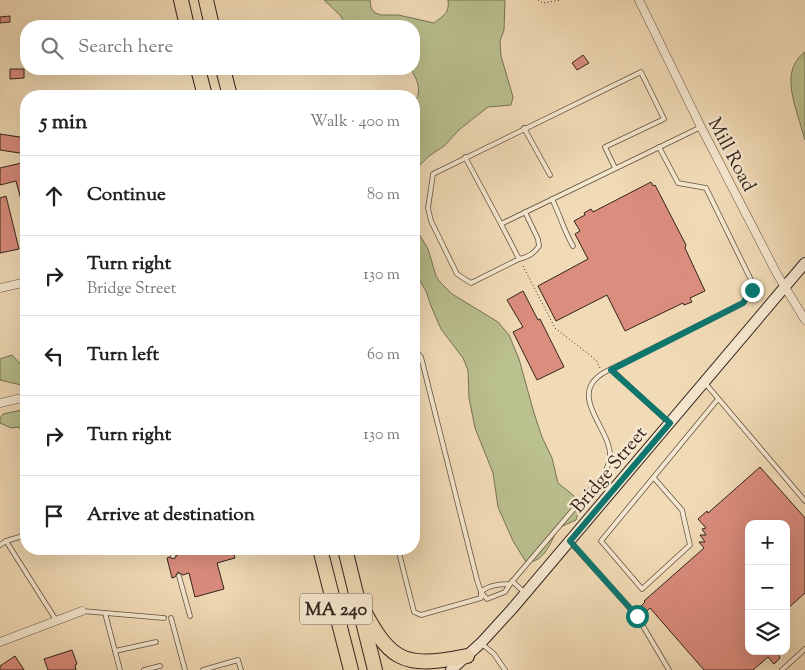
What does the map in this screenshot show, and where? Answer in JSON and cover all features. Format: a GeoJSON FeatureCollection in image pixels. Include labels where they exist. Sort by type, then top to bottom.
{"type":"FeatureCollection","features":[{"type":"Feature","properties":{"kind":"highway"},"geometry":{"type":"LineString","coordinates":[[181,0],[186,20]]}},
{"type":"Feature","properties":{"kind":"highway"},"geometry":{"type":"LineString","coordinates":[[206,0],[211,20]]}},
{"type":"Feature","properties":{"kind":"highway"},"geometry":{"type":"LineString","coordinates":[[200,75],[203,90]]}},
{"type":"Feature","properties":{"kind":"highway"},"geometry":{"type":"LineString","coordinates":[[225,75],[228,90]]}},
{"type":"Feature","properties":{"kind":"highway","name":"MA 240"},"geometry":{"type":"LineString","coordinates":[[322,555],[351,670]]}},
{"type":"Feature","properties":{"kind":"highway","name":"MA 240"},"geometry":{"type":"LineString","coordinates":[[347,555],[376,670]]}},
{"type":"Feature","properties":{"kind":"highway"},"geometry":{"type":"LineString","coordinates":[[334,600],[345,670]]}},
{"type":"Feature","properties":{"kind":"highway"},"geometry":{"type":"LineString","coordinates":[[358,600],[378,637],[388,648],[400,656],[408,660],[426,663],[443,662],[468,656]]}},
{"type":"Feature","properties":{"kind":"street","name":"Mill Road"},"geometry":{"type":"LineString","coordinates":[[639,0],[701,127],[785,287],[805,320]]}},
{"type":"Feature","properties":{"kind":"street","name":"Bridge Street"},"geometry":{"type":"LineString","coordinates":[[451,670],[482,643],[805,263]]}},
{"type":"Feature","properties":{"kind":"street"},"geometry":{"type":"LineString","coordinates":[[0,288],[20,283]]}},
{"type":"Feature","properties":{"kind":"street"},"geometry":{"type":"LineString","coordinates":[[0,403],[20,398]]}},
{"type":"Feature","properties":{"kind":"street"},"geometry":{"type":"LineString","coordinates":[[0,642],[82,611]]}},
{"type":"Feature","properties":{"kind":"lane"},"geometry":{"type":"LineString","coordinates":[[525,212],[538,239],[539,246],[535,252],[470,283],[457,274],[432,221],[428,208],[433,174],[641,72],[664,119],[605,147],[615,168]]}},
{"type":"Feature","properties":{"kind":"lane"},"geometry":{"type":"LineString","coordinates":[[501,224],[701,127]]}},
{"type":"Feature","properties":{"kind":"lane"},"geometry":{"type":"LineString","coordinates":[[524,128],[550,176]]}},
{"type":"Feature","properties":{"kind":"lane"},"geometry":{"type":"LineString","coordinates":[[480,592],[487,599],[505,592],[606,471],[610,456],[608,445],[589,403],[590,386],[600,374],[743,303],[752,290],[751,278],[706,188],[678,183],[659,147]]}},
{"type":"Feature","properties":{"kind":"lane"},"geometry":{"type":"LineString","coordinates":[[465,157],[519,259]]}},
{"type":"Feature","properties":{"kind":"lane"},"geometry":{"type":"LineString","coordinates":[[552,199],[560,215],[563,228],[573,246]]}},
{"type":"Feature","properties":{"kind":"lane"},"geometry":{"type":"LineString","coordinates":[[400,555],[414,612],[421,614],[481,598],[420,357]]}},
{"type":"Feature","properties":{"kind":"lane"},"geometry":{"type":"LineString","coordinates":[[611,370],[670,423]]}},
{"type":"Feature","properties":{"kind":"lane"},"geometry":{"type":"LineString","coordinates":[[704,382],[805,501]]}},
{"type":"Feature","properties":{"kind":"lane"},"geometry":{"type":"LineString","coordinates":[[654,478],[682,510],[690,545],[642,589],[601,541],[718,399]]}},
{"type":"Feature","properties":{"kind":"lane"},"geometry":{"type":"LineString","coordinates":[[0,545],[20,537]]}},
{"type":"Feature","properties":{"kind":"lane"},"geometry":{"type":"LineString","coordinates":[[6,541],[56,620]]}},
{"type":"Feature","properties":{"kind":"lane"},"geometry":{"type":"LineString","coordinates":[[570,541],[637,616],[669,670]]}},
{"type":"Feature","properties":{"kind":"lane"},"geometry":{"type":"LineString","coordinates":[[179,576],[190,616]]}},
{"type":"Feature","properties":{"kind":"lane"},"geometry":{"type":"LineString","coordinates":[[480,592],[486,587],[511,583],[525,593]]}},
{"type":"Feature","properties":{"kind":"lane"},"geometry":{"type":"LineString","coordinates":[[82,611],[164,618]]}},
{"type":"Feature","properties":{"kind":"lane"},"geometry":{"type":"LineString","coordinates":[[105,613],[120,670]]}},
{"type":"Feature","properties":{"kind":"lane"},"geometry":{"type":"LineString","coordinates":[[171,618],[185,670]]}},
{"type":"Feature","properties":{"kind":"lane"},"geometry":{"type":"LineString","coordinates":[[115,651],[156,642]]}},
{"type":"Feature","properties":{"kind":"lane"},"geometry":{"type":"LineString","coordinates":[[482,643],[494,654],[505,670]]}},
{"type":"Feature","properties":{"kind":"lane"},"geometry":{"type":"LineString","coordinates":[[782,670],[805,650]]}},
{"type":"Feature","properties":{"kind":"lane"},"geometry":{"type":"LineString","coordinates":[[203,670],[238,660],[241,670]]}},
{"type":"Feature","properties":{"kind":"lane"},"geometry":{"type":"LineString","coordinates":[[144,670],[160,666]]}},
{"type":"Feature","properties":{"kind":"path"},"geometry":{"type":"LineString","coordinates":[[538,0],[543,3],[561,0]]}},
{"type":"Feature","properties":{"kind":"path"},"geometry":{"type":"LineString","coordinates":[[519,259],[555,328],[596,360],[603,373]]}},
{"type":"Feature","properties":{"kind":"green space"},"geometry":{"type":"Polygon","coordinates":[[[324,0],[370,0],[371,8],[375,13],[398,15],[434,23],[447,11],[448,0],[505,0],[504,30],[500,41],[501,56],[513,97],[511,105],[488,107],[420,165],[420,90],[414,75],[420,75],[420,20],[343,20],[324,0]]]}},
{"type":"Feature","properties":{"kind":"green space"},"geometry":{"type":"Polygon","coordinates":[[[805,52],[805,140],[791,89],[791,81],[794,65],[805,52]]]}},
{"type":"Feature","properties":{"kind":"green space"},"geometry":{"type":"Polygon","coordinates":[[[420,236],[428,249],[436,276],[440,282],[452,294],[498,322],[509,335],[519,359],[542,437],[552,458],[558,483],[578,501],[576,520],[558,528],[550,545],[538,559],[526,562],[513,541],[498,507],[493,473],[475,428],[469,398],[468,370],[463,358],[441,329],[420,281],[420,236]]]}},
{"type":"Feature","properties":{"kind":"green space"},"geometry":{"type":"Polygon","coordinates":[[[12,355],[20,364],[20,385],[0,380],[0,359],[12,355]]]}},
{"type":"Feature","properties":{"kind":"green space"},"geometry":{"type":"Polygon","coordinates":[[[20,410],[20,429],[18,427],[11,428],[0,423],[0,418],[3,414],[20,410]]]}},
{"type":"Feature","properties":{"kind":"building"},"geometry":{"type":"Polygon","coordinates":[[[10,16],[10,22],[0,23],[0,17],[10,16]]]}},
{"type":"Feature","properties":{"kind":"building"},"geometry":{"type":"Polygon","coordinates":[[[583,55],[589,63],[577,70],[572,63],[583,55]]]}},
{"type":"Feature","properties":{"kind":"building"},"geometry":{"type":"Polygon","coordinates":[[[10,69],[20,69],[20,75],[24,75],[24,78],[10,79],[10,69]]]}},
{"type":"Feature","properties":{"kind":"building"},"geometry":{"type":"Polygon","coordinates":[[[0,134],[20,137],[20,153],[0,150],[0,134]]]}},
{"type":"Feature","properties":{"kind":"building"},"geometry":{"type":"Polygon","coordinates":[[[20,163],[20,196],[16,181],[0,185],[0,168],[20,163]]]}},
{"type":"Feature","properties":{"kind":"building"},"geometry":{"type":"Polygon","coordinates":[[[651,182],[653,186],[655,185],[686,245],[685,248],[705,291],[690,298],[692,302],[684,305],[683,303],[625,331],[607,295],[556,321],[538,286],[588,259],[575,234],[580,231],[574,221],[591,209],[593,212],[651,182]]]}},
{"type":"Feature","properties":{"kind":"building"},"geometry":{"type":"Polygon","coordinates":[[[6,196],[19,249],[0,253],[0,198],[6,196]]]}},
{"type":"Feature","properties":{"kind":"building"},"geometry":{"type":"Polygon","coordinates":[[[523,291],[538,320],[540,319],[564,367],[537,380],[513,332],[523,327],[507,300],[523,291]]]}},
{"type":"Feature","properties":{"kind":"building"},"geometry":{"type":"Polygon","coordinates":[[[760,467],[805,518],[805,593],[790,606],[790,520],[745,520],[745,655],[778,655],[780,657],[774,664],[768,657],[753,670],[704,670],[650,608],[646,612],[641,606],[644,601],[704,548],[699,542],[705,542],[700,535],[706,535],[702,529],[706,528],[698,519],[707,511],[708,513],[760,467]]]}},
{"type":"Feature","properties":{"kind":"building"},"geometry":{"type":"Polygon","coordinates":[[[177,555],[234,555],[235,558],[217,563],[224,589],[195,597],[189,573],[183,575],[178,572],[172,578],[167,558],[174,559],[177,555]]]}},
{"type":"Feature","properties":{"kind":"building"},"geometry":{"type":"Polygon","coordinates":[[[72,650],[77,664],[75,665],[76,670],[48,670],[44,659],[72,650]]]}},
{"type":"Feature","properties":{"kind":"building"},"geometry":{"type":"Polygon","coordinates":[[[15,656],[24,670],[0,670],[0,666],[15,656]]]}},
{"type":"Feature","properties":{"kind":"route"},"geometry":{"type":"LineString","coordinates":[[637,616],[570,541],[670,423],[611,370],[743,303],[750,296],[752,290]]}}]}
